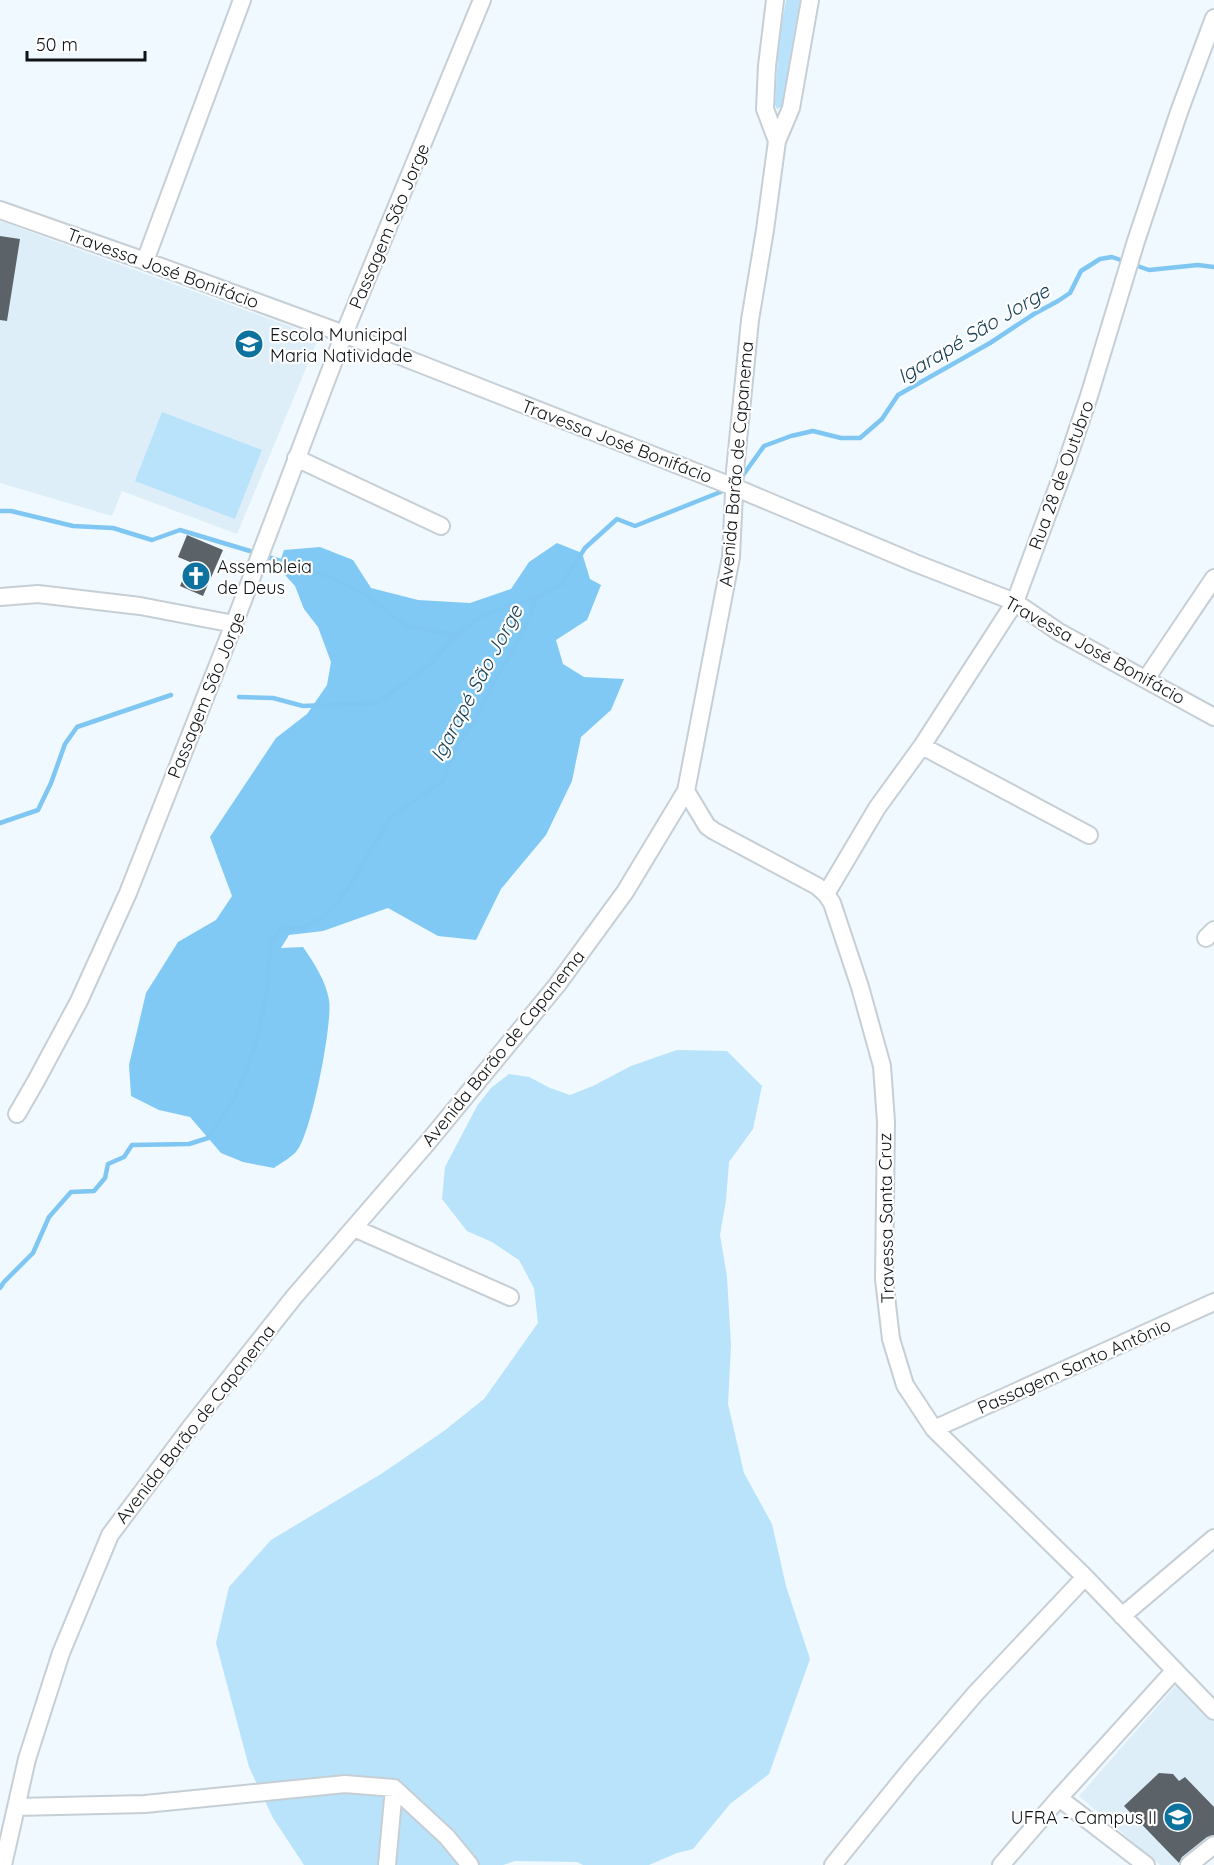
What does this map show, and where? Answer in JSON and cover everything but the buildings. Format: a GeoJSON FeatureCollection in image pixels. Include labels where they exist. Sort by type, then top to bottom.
{"type":"FeatureCollection","features":[{"type":"Feature","properties":{"kind":"street"},"geometry":{"type":"LineString","coordinates":[[145,261],[242,0]]}},
{"type":"Feature","properties":{"kind":"street","name":"Passagem São Jorge"},"geometry":{"type":"LineString","coordinates":[[17,1114],[59,1040],[123,904],[234,624],[344,334],[482,0]]}},
{"type":"Feature","properties":{"kind":"street","name":"Avenida Barão de Capanema"},"geometry":{"type":"LineString","coordinates":[[775,0],[767,66],[765,109],[777,141]]}},
{"type":"Feature","properties":{"kind":"street","name":"Avenida Barão de Capanema"},"geometry":{"type":"LineString","coordinates":[[3,1865],[27,1759],[61,1653],[110,1535],[294,1297],[428,1142],[557,985],[625,892],[686,791],[708,686],[731,556],[734,487],[750,320],[777,141],[791,108],[810,0]]}},
{"type":"Feature","properties":{"kind":"street","name":"Rua 28 de Outubro"},"geometry":{"type":"LineString","coordinates":[[826,894],[878,808],[922,746],[1015,602],[1065,467],[1136,241],[1179,112],[1214,18]]}},
{"type":"Feature","properties":{"kind":"street","name":"Travessa José Bonifácio"},"geometry":{"type":"LineString","coordinates":[[0,210],[344,334],[734,487],[1015,602],[1059,632],[1214,717]]}},
{"type":"Feature","properties":{"kind":"street"},"geometry":{"type":"LineString","coordinates":[[296,458],[441,526]]}},
{"type":"Feature","properties":{"kind":"street"},"geometry":{"type":"LineString","coordinates":[[1146,679],[1214,578]]}},
{"type":"Feature","properties":{"kind":"street"},"geometry":{"type":"LineString","coordinates":[[0,597],[38,594],[140,606],[234,624]]}},
{"type":"Feature","properties":{"kind":"street"},"geometry":{"type":"LineString","coordinates":[[922,746],[1089,835]]}},
{"type":"Feature","properties":{"kind":"street"},"geometry":{"type":"LineString","coordinates":[[686,791],[707,825],[721,837],[809,881],[826,894]]}},
{"type":"Feature","properties":{"kind":"street","name":"Travessa Santa Cruz"},"geometry":{"type":"LineString","coordinates":[[826,894],[832,903],[860,987],[884,1080],[886,1122],[884,1279],[893,1348],[905,1385],[934,1429],[1085,1577],[1214,1711]]}},
{"type":"Feature","properties":{"kind":"street"},"geometry":{"type":"LineString","coordinates":[[354,1228],[510,1297]]}},
{"type":"Feature","properties":{"kind":"street","name":"Passagem Santo Antônio"},"geometry":{"type":"LineString","coordinates":[[934,1429],[1214,1302]]}},
{"type":"Feature","properties":{"kind":"street"},"geometry":{"type":"LineString","coordinates":[[1122,1616],[1214,1538]]}},
{"type":"Feature","properties":{"kind":"street"},"geometry":{"type":"LineString","coordinates":[[833,1865],[975,1694],[1085,1577]]}},
{"type":"Feature","properties":{"kind":"street"},"geometry":{"type":"LineString","coordinates":[[1001,1865],[1174,1671]]}},
{"type":"Feature","properties":{"kind":"street"},"geometry":{"type":"LineString","coordinates":[[16,1807],[145,1804],[345,1784],[394,1788],[447,1837],[470,1865]]}},
{"type":"Feature","properties":{"kind":"street"},"geometry":{"type":"LineString","coordinates":[[387,1865],[394,1788]]}},
{"type":"Feature","properties":{"kind":"street"},"geometry":{"type":"LineString","coordinates":[[1059,1798],[1146,1865]]}},
{"type":"Feature","properties":{"kind":"street"},"geometry":{"type":"LineString","coordinates":[[1189,1865],[1214,1845]]}},
{"type":"Feature","properties":{"kind":"shaded area"},"geometry":{"type":"Polygon","coordinates":[[[786,0],[800,0],[782,106],[777,109],[775,104],[779,39],[786,0]]]}},
{"type":"Feature","properties":{"kind":"shaded area"},"geometry":{"type":"Polygon","coordinates":[[[0,221],[319,337],[237,534],[122,491],[112,516],[0,483],[0,221]]]}},
{"type":"Feature","properties":{"kind":"shaded area"},"geometry":{"type":"Polygon","coordinates":[[[162,412],[262,450],[235,519],[135,481],[162,412]]]}},
{"type":"Feature","properties":{"kind":"shaded area"},"geometry":{"type":"Polygon","coordinates":[[[557,543],[582,553],[590,579],[601,585],[587,620],[556,640],[563,664],[584,677],[624,679],[611,710],[581,737],[572,781],[546,835],[501,889],[476,940],[438,936],[388,908],[323,931],[289,935],[281,948],[303,947],[325,986],[329,1000],[328,1031],[320,1079],[302,1142],[296,1152],[274,1168],[243,1162],[221,1153],[190,1117],[159,1110],[131,1096],[129,1065],[146,993],[178,942],[216,920],[232,896],[210,837],[276,738],[307,714],[327,685],[331,662],[318,627],[304,609],[295,586],[278,567],[284,550],[320,547],[353,560],[371,588],[418,600],[470,603],[511,589],[529,562],[557,543]]]}},
{"type":"Feature","properties":{"kind":"shaded area"},"geometry":{"type":"Polygon","coordinates":[[[677,1050],[727,1051],[762,1086],[753,1129],[729,1162],[720,1235],[727,1277],[731,1345],[728,1404],[744,1473],[772,1524],[786,1586],[810,1659],[769,1774],[730,1804],[693,1849],[649,1865],[583,1865],[577,1862],[515,1861],[503,1865],[304,1865],[273,1818],[249,1767],[216,1643],[229,1587],[271,1540],[381,1474],[444,1431],[484,1399],[538,1323],[534,1288],[519,1260],[492,1242],[467,1231],[442,1199],[445,1167],[477,1106],[491,1088],[509,1074],[529,1077],[570,1095],[631,1066],[677,1050]]]}},
{"type":"Feature","properties":{"kind":"shaded area"},"geometry":{"type":"Polygon","coordinates":[[[1178,1683],[1214,1720],[1214,1836],[1177,1865],[1160,1865],[1079,1796],[1178,1683]]]}},
{"type":"Feature","properties":{"kind":"waterway","name":"Igarapé São Jorge"},"geometry":{"type":"LineString","coordinates":[[741,478],[764,446],[791,436],[813,431],[841,438],[860,438],[882,419],[898,395],[990,343],[1070,293],[1081,271],[1100,259],[1112,257],[1149,270],[1198,265],[1214,267]]}},
{"type":"Feature","properties":{"kind":"waterway","name":"Igarapé São Jorge"},"geometry":{"type":"LineString","coordinates":[[0,1288],[33,1253],[49,1217],[71,1192],[94,1191],[105,1178],[108,1164],[124,1157],[132,1145],[189,1144],[208,1138],[235,1098],[249,1064],[259,1032],[266,996],[271,942],[282,927],[300,929],[323,918],[335,906],[352,882],[391,817],[442,782],[458,745],[477,717],[492,685],[519,639],[537,597],[563,583],[585,548],[617,519],[635,526],[728,489]]}},
{"type":"Feature","properties":{"kind":"waterway"},"geometry":{"type":"LineString","coordinates":[[0,511],[11,511],[73,526],[113,528],[152,540],[180,530],[250,551]]}},
{"type":"Feature","properties":{"kind":"waterway"},"geometry":{"type":"LineString","coordinates":[[268,557],[330,577],[368,596],[406,626],[456,635],[483,615],[537,597]]}},
{"type":"Feature","properties":{"kind":"waterway"},"geometry":{"type":"LineString","coordinates":[[239,697],[273,698],[303,706],[377,703],[432,663],[456,635]]}},
{"type":"Feature","properties":{"kind":"waterway"},"geometry":{"type":"LineString","coordinates":[[0,823],[38,810],[51,783],[65,744],[77,727],[171,695]]}},
{"type":"Feature","properties":{"kind":"place","name":"Escola Municipal Maria Natividade"},"geometry":{"type":"Point","coordinates":[249,344]}},
{"type":"Feature","properties":{"kind":"place","name":"Assembleia de Deus"},"geometry":{"type":"Point","coordinates":[196,576]}},
{"type":"Feature","properties":{"kind":"place","name":"UFRA - Campus II"},"geometry":{"type":"Point","coordinates":[1178,1817]}}]}
